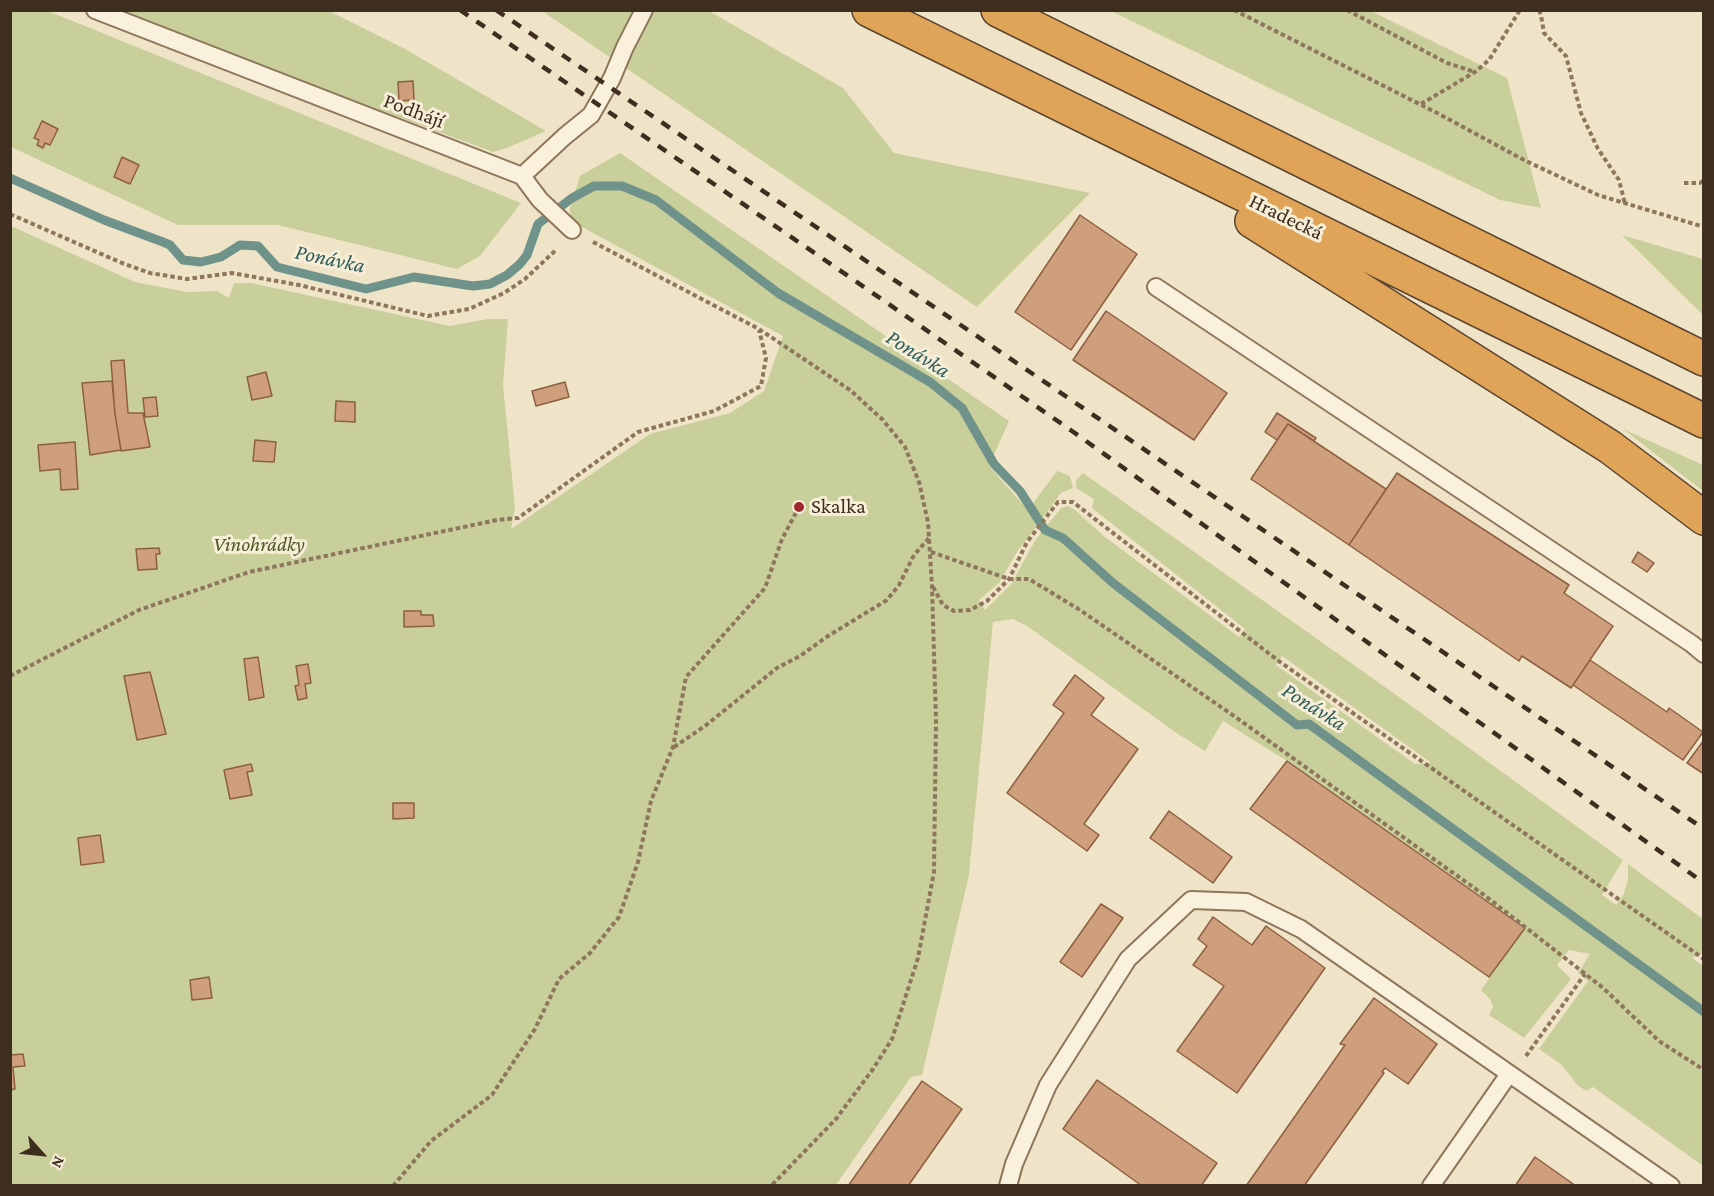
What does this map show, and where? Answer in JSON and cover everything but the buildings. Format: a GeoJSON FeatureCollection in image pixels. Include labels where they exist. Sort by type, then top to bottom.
{"type":"FeatureCollection","features":[{"type":"Feature","properties":{"kind":"highway","name":"Hradecká"},"geometry":{"type":"LineString","coordinates":[[869,10],[1108,130],[1704,421]]}},
{"type":"Feature","properties":{"kind":"highway"},"geometry":{"type":"LineString","coordinates":[[998,10],[1704,359]]}},
{"type":"Feature","properties":{"kind":"highway"},"geometry":{"type":"LineString","coordinates":[[1108,130],[1610,447],[1704,518]]}},
{"type":"Feature","properties":{"kind":"lane","name":"Podhájí"},"geometry":{"type":"LineString","coordinates":[[95,10],[522,176]]}},
{"type":"Feature","properties":{"kind":"lane"},"geometry":{"type":"LineString","coordinates":[[574,231],[540,200],[522,176],[591,115],[612,78],[644,10]]}},
{"type":"Feature","properties":{"kind":"lane"},"geometry":{"type":"LineString","coordinates":[[1156,287],[1700,649]]}},
{"type":"Feature","properties":{"kind":"lane"},"geometry":{"type":"LineString","coordinates":[[1008,1185],[1014,1164],[1048,1085],[1128,959],[1191,900],[1246,902],[1300,929],[1671,1185]]}},
{"type":"Feature","properties":{"kind":"lane"},"geometry":{"type":"LineString","coordinates":[[1431,1185],[1509,1074]]}},
{"type":"Feature","properties":{"kind":"path"},"geometry":{"type":"LineString","coordinates":[[1234,10],[1524,160],[1598,195],[1704,227]]}},
{"type":"Feature","properties":{"kind":"path"},"geometry":{"type":"LineString","coordinates":[[1347,10],[1447,63],[1475,72]]}},
{"type":"Feature","properties":{"kind":"path"},"geometry":{"type":"LineString","coordinates":[[1421,105],[1475,72],[1489,60],[1520,10]]}},
{"type":"Feature","properties":{"kind":"path"},"geometry":{"type":"LineString","coordinates":[[1539,10],[1542,15],[1544,33],[1566,56],[1581,113],[1598,149],[1619,180],[1625,204]]}},
{"type":"Feature","properties":{"kind":"path"},"geometry":{"type":"LineString","coordinates":[[1684,183],[1700,183],[1704,180]]}},
{"type":"Feature","properties":{"kind":"path"},"geometry":{"type":"LineString","coordinates":[[10,214],[150,273],[187,279],[232,273],[299,285],[428,316],[469,309],[504,292],[525,279],[574,231],[759,329],[850,390],[883,420],[905,447],[919,482],[931,552],[936,720],[934,872],[918,958],[892,1039],[873,1070],[836,1119],[771,1185]]}},
{"type":"Feature","properties":{"kind":"path"},"geometry":{"type":"LineString","coordinates":[[10,676],[139,610],[249,572],[497,520],[518,518],[638,432],[714,411],[761,386],[766,358],[759,329]]}},
{"type":"Feature","properties":{"kind":"path"},"geometry":{"type":"LineString","coordinates":[[932,586],[943,605],[954,611],[970,610],[987,601],[1009,579],[1027,542],[1058,502],[1073,502],[1280,662],[1704,959]]}},
{"type":"Feature","properties":{"kind":"path"},"geometry":{"type":"LineString","coordinates":[[393,1185],[431,1141],[492,1095],[535,1029],[559,979],[590,953],[619,917],[638,862],[651,801],[674,747],[686,677],[765,588],[782,538],[799,507]]}},
{"type":"Feature","properties":{"kind":"path"},"geometry":{"type":"LineString","coordinates":[[674,747],[705,726],[777,668],[800,656],[887,600],[899,585],[914,555],[929,537]]}},
{"type":"Feature","properties":{"kind":"path"},"geometry":{"type":"LineString","coordinates":[[931,552],[1009,579],[1029,579],[1080,610],[1484,895],[1617,999],[1659,1041],[1704,1070]]}},
{"type":"Feature","properties":{"kind":"path"},"geometry":{"type":"LineString","coordinates":[[1534,1045],[1585,974]]}},
{"type":"Feature","properties":{"kind":"green space"},"geometry":{"type":"Polygon","coordinates":[[[11,11],[48,11],[521,203],[480,256],[457,269],[278,225],[178,225],[11,147],[11,11]]]}},
{"type":"Feature","properties":{"kind":"green space"},"geometry":{"type":"Polygon","coordinates":[[[111,11],[329,11],[405,49],[546,131],[493,152],[111,11]]]}},
{"type":"Feature","properties":{"kind":"green space"},"geometry":{"type":"Polygon","coordinates":[[[542,11],[709,11],[843,88],[894,153],[1090,193],[977,307],[542,11]]]}},
{"type":"Feature","properties":{"kind":"green space"},"geometry":{"type":"Polygon","coordinates":[[[1111,11],[1371,11],[1507,78],[1541,208],[1500,200],[1111,11]]]}},
{"type":"Feature","properties":{"kind":"green space","name":"Vinohrádky"},"geometry":{"type":"Polygon","coordinates":[[[620,153],[1009,421],[989,466],[1028,510],[1057,471],[1070,476],[1073,488],[1061,493],[1017,552],[999,583],[979,600],[985,610],[1011,584],[1036,539],[1061,508],[1068,506],[1105,537],[1239,637],[1245,629],[1092,508],[1094,499],[1076,488],[1076,480],[1083,473],[1399,697],[1623,860],[1602,895],[1616,905],[1623,896],[1628,880],[1628,864],[1703,919],[1703,953],[1692,958],[1703,966],[1703,1166],[1593,1087],[1587,1091],[1578,1086],[1562,1065],[1539,1049],[1588,981],[1578,973],[1590,954],[1569,950],[1557,965],[1571,979],[1524,1038],[1489,1015],[1493,1007],[1490,999],[1481,990],[1525,927],[1287,761],[1223,721],[1205,751],[1027,626],[1013,619],[993,622],[969,875],[922,1075],[911,1077],[836,1185],[11,1186],[11,226],[135,282],[187,292],[217,291],[229,298],[234,283],[251,283],[450,326],[488,319],[508,319],[503,385],[515,507],[511,529],[650,434],[730,413],[764,391],[783,336],[571,221],[570,208],[580,176],[620,153]],[[1282,656],[1276,665],[1415,764],[1430,762],[1282,656]]]}},
{"type":"Feature","properties":{"kind":"green space"},"geometry":{"type":"Polygon","coordinates":[[[1622,235],[1703,259],[1703,315],[1622,235]]]}},
{"type":"Feature","properties":{"kind":"green space"},"geometry":{"type":"Polygon","coordinates":[[[1623,429],[1703,465],[1703,491],[1623,429]]]}},
{"type":"Feature","properties":{"kind":"waterway","name":"Ponávka"},"geometry":{"type":"LineString","coordinates":[[10,178],[104,220],[170,245],[183,260],[201,262],[221,257],[240,245],[258,246],[277,267],[366,289],[414,277],[473,286],[490,284],[507,275],[520,264],[527,255],[538,224],[572,198],[594,186],[622,186],[656,200],[778,293],[930,382],[962,408],[994,464],[1020,491],[1045,530],[1063,538],[1113,583],[1297,725],[1309,724],[1704,1012]]}},
{"type":"Feature","properties":{"kind":"railway"},"geometry":{"type":"LineString","coordinates":[[460,10],[1072,431],[1704,883]]}},
{"type":"Feature","properties":{"kind":"railway"},"geometry":{"type":"LineString","coordinates":[[496,10],[1704,829]]}},
{"type":"Feature","properties":{"kind":"place","name":"Skalka"},"geometry":{"type":"Point","coordinates":[799,507]}}]}
